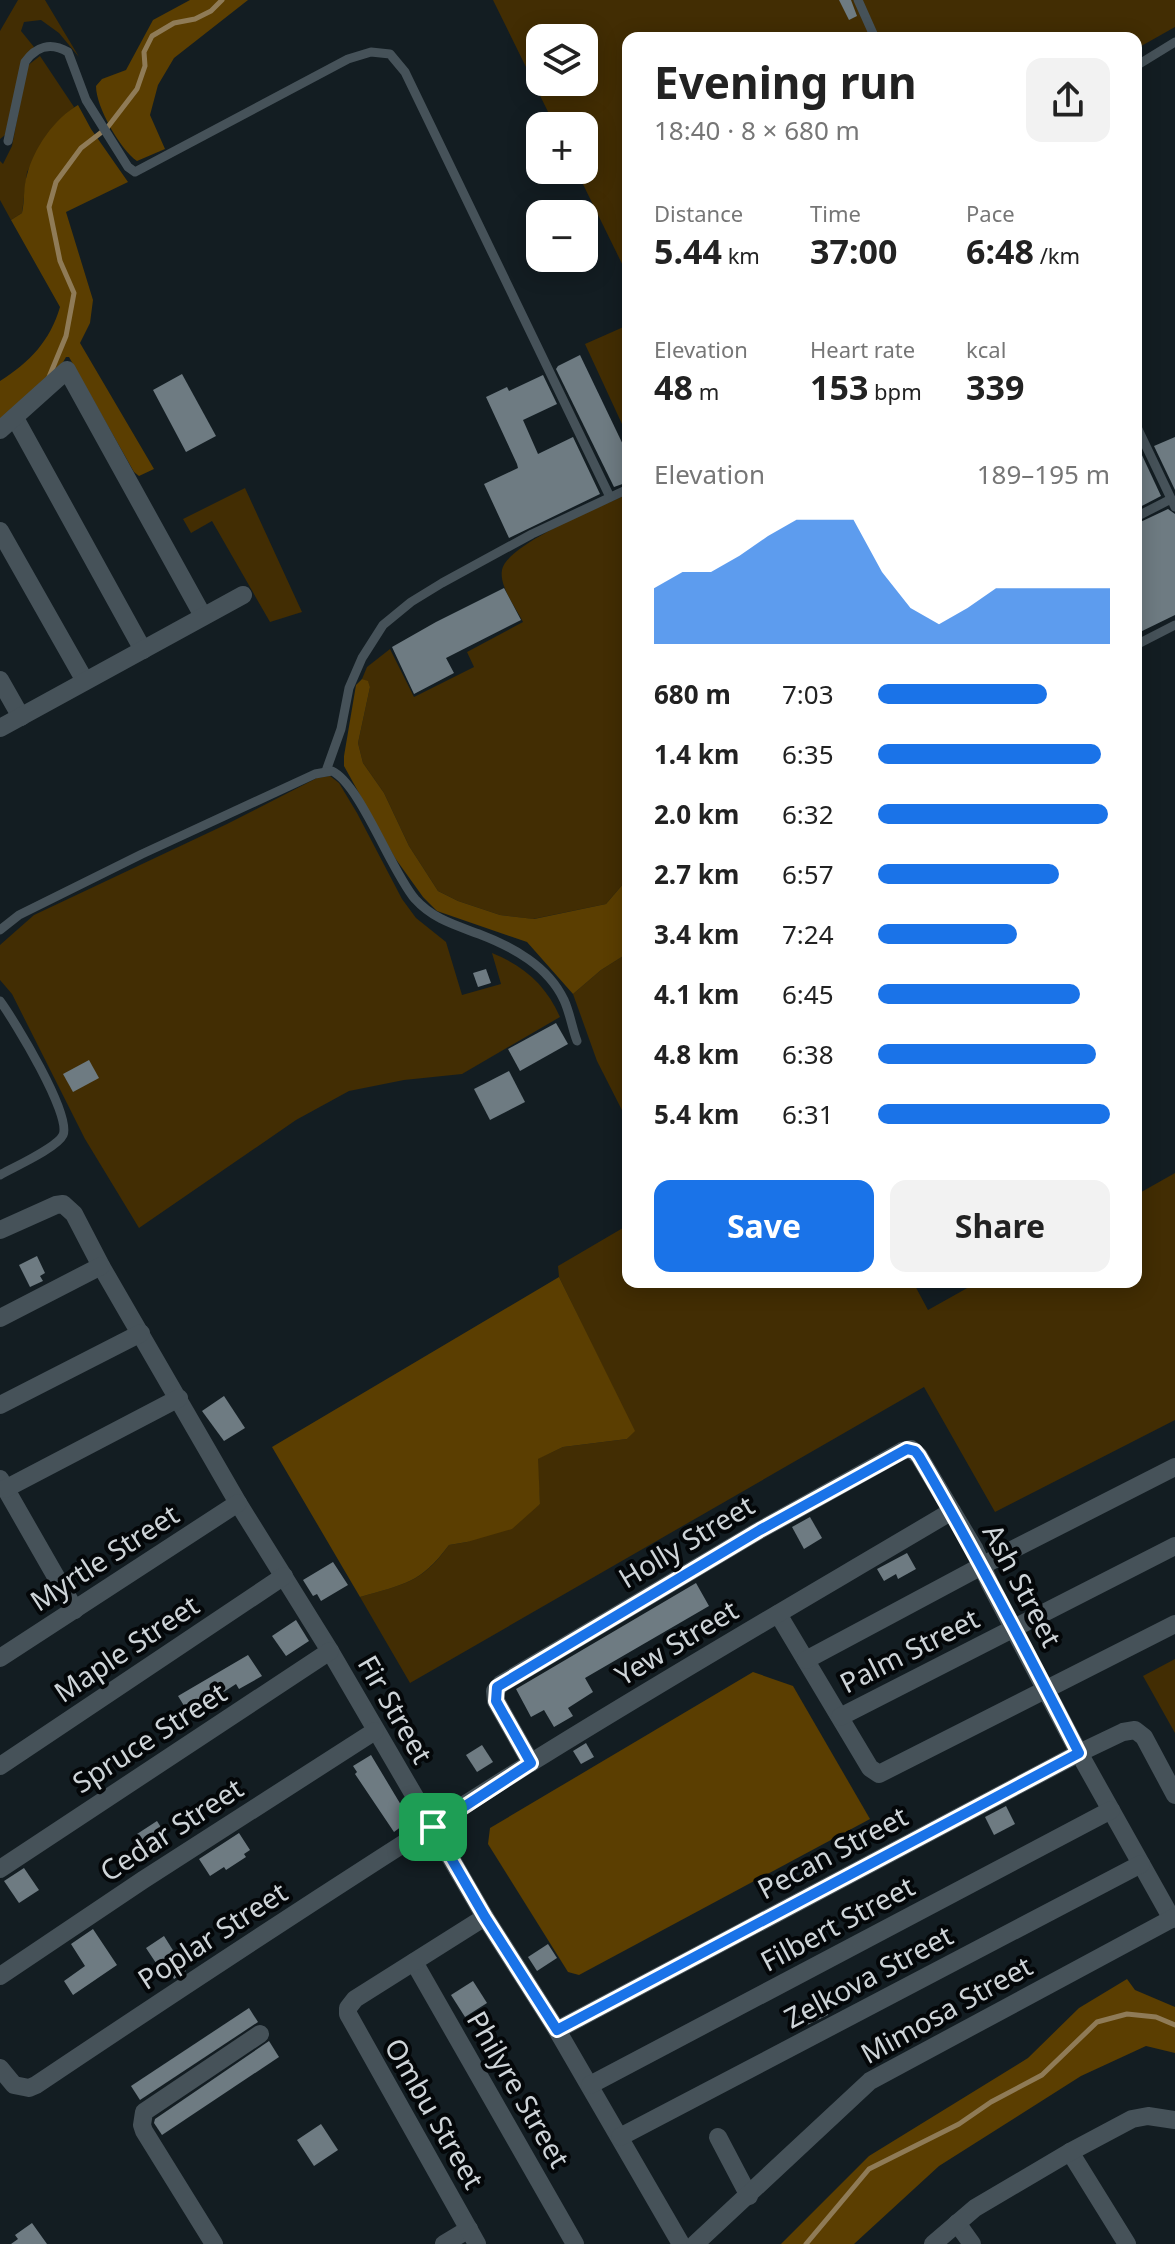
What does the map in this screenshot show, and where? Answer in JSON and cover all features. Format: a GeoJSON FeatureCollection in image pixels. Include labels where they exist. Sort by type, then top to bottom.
{"type":"FeatureCollection","features":[{"type":"Feature","properties":{"kind":"street"},"geometry":{"type":"LineString","coordinates":[[0,430],[67,370],[203,616]]}},
{"type":"Feature","properties":{"kind":"street"},"geometry":{"type":"LineString","coordinates":[[15,418],[143,650]]}},
{"type":"Feature","properties":{"kind":"street"},"geometry":{"type":"LineString","coordinates":[[0,531],[85,681]]}},
{"type":"Feature","properties":{"kind":"street"},"geometry":{"type":"LineString","coordinates":[[0,728],[243,595]]}},
{"type":"Feature","properties":{"kind":"street"},"geometry":{"type":"LineString","coordinates":[[0,680],[21,717]]}},
{"type":"Feature","properties":{"kind":"street","name":"Fir Street"},"geometry":{"type":"LineString","coordinates":[[0,1230],[48,1207],[63,1204],[74,1214],[238,1503],[330,1651],[485,1917],[590,2085],[681,2244]]}},
{"type":"Feature","properties":{"kind":"street"},"geometry":{"type":"LineString","coordinates":[[0,1318],[101,1266]]}},
{"type":"Feature","properties":{"kind":"street"},"geometry":{"type":"LineString","coordinates":[[0,1405],[141,1333]]}},
{"type":"Feature","properties":{"kind":"street"},"geometry":{"type":"LineString","coordinates":[[75,1610],[3,1484],[179,1398]]}},
{"type":"Feature","properties":{"kind":"street","name":"Ash Street"},"geometry":{"type":"LineString","coordinates":[[911,1449],[919,1456],[952,1511],[1079,1753],[1173,1918]]}},
{"type":"Feature","properties":{"kind":"street","name":"Holly Street"},"geometry":{"type":"LineString","coordinates":[[531,1763],[496,1701],[495,1691],[501,1684],[760,1530],[902,1451],[911,1449]]}},
{"type":"Feature","properties":{"kind":"street"},"geometry":{"type":"LineString","coordinates":[[806,1660],[1175,1467]]}},
{"type":"Feature","properties":{"kind":"street","name":"Myrtle Street"},"geometry":{"type":"LineString","coordinates":[[0,1658],[238,1503]]}},
{"type":"Feature","properties":{"kind":"street","name":"Yew Street"},"geometry":{"type":"LineString","coordinates":[[433,1827],[531,1763],[952,1511]]}},
{"type":"Feature","properties":{"kind":"street","name":"Palm Street"},"geometry":{"type":"LineString","coordinates":[[840,1717],[1175,1546]]}},
{"type":"Feature","properties":{"kind":"street","name":"Maple Street"},"geometry":{"type":"LineString","coordinates":[[0,1766],[284,1576]]}},
{"type":"Feature","properties":{"kind":"street"},"geometry":{"type":"LineString","coordinates":[[778,1614],[875,1773],[883,1773],[1175,1624]]}},
{"type":"Feature","properties":{"kind":"street","name":"Spruce Street"},"geometry":{"type":"LineString","coordinates":[[0,1869],[330,1651]]}},
{"type":"Feature","properties":{"kind":"street","name":"Pecan Street"},"geometry":{"type":"LineString","coordinates":[[557,2030],[1123,1732],[1135,1730],[1144,1737],[1175,1795]]}},
{"type":"Feature","properties":{"kind":"street","name":"Cedar Street"},"geometry":{"type":"LineString","coordinates":[[0,1976],[375,1731]]}},
{"type":"Feature","properties":{"kind":"street","name":"Filbert Street"},"geometry":{"type":"LineString","coordinates":[[590,2085],[1111,1810]]}},
{"type":"Feature","properties":{"kind":"street","name":"Poplar Street"},"geometry":{"type":"LineString","coordinates":[[0,2068],[9,2081],[21,2087],[36,2085],[275,1926],[433,1827]]}},
{"type":"Feature","properties":{"kind":"street","name":"Zelkova Street"},"geometry":{"type":"LineString","coordinates":[[620,2137],[1141,1864]]}},
{"type":"Feature","properties":{"kind":"street"},"geometry":{"type":"LineString","coordinates":[[414,1962],[485,1917]]}},
{"type":"Feature","properties":{"kind":"street","name":"Mimosa Street"},"geometry":{"type":"LineString","coordinates":[[695,2244],[870,2081],[1173,1918]]}},
{"type":"Feature","properties":{"kind":"street","name":"Ombu Street"},"geometry":{"type":"LineString","coordinates":[[414,1962],[355,1999],[348,2008],[350,2020],[473,2236]]}},
{"type":"Feature","properties":{"kind":"street","name":"Philyre Street"},"geometry":{"type":"LineString","coordinates":[[414,1962],[575,2244]]}},
{"type":"Feature","properties":{"kind":"street"},"geometry":{"type":"LineString","coordinates":[[214,2244],[144,2131],[142,2117],[144,2112],[260,2034]]}},
{"type":"Feature","properties":{"kind":"street"},"geometry":{"type":"LineString","coordinates":[[933,2244],[975,2208],[1132,2119],[1148,2116],[1175,2120]]}},
{"type":"Feature","properties":{"kind":"street"},"geometry":{"type":"LineString","coordinates":[[718,2137],[749,2196]]}},
{"type":"Feature","properties":{"kind":"street"},"geometry":{"type":"LineString","coordinates":[[1070,2152],[1127,2244]]}},
{"type":"Feature","properties":{"kind":"street"},"geometry":{"type":"LineString","coordinates":[[957,2223],[972,2244]]}},
{"type":"Feature","properties":{"kind":"street"},"geometry":{"type":"LineString","coordinates":[[444,2244],[473,2236]]}},
{"type":"Feature","properties":{"kind":"lane"},"geometry":{"type":"LineString","coordinates":[[858,0],[872,32]]}},
{"type":"Feature","properties":{"kind":"lane"},"geometry":{"type":"LineString","coordinates":[[1142,62],[1175,42]]}},
{"type":"Feature","properties":{"kind":"lane"},"geometry":{"type":"LineString","coordinates":[[8,141],[25,62],[44,47],[56,46],[68,52],[82,93],[131,171],[141,171],[348,59],[371,52],[390,54],[405,72],[610,497]]}},
{"type":"Feature","properties":{"kind":"lane"},"geometry":{"type":"LineString","coordinates":[[1142,438],[1173,503],[1142,515]]}},
{"type":"Feature","properties":{"kind":"lane"},"geometry":{"type":"LineString","coordinates":[[326,771],[341,729],[349,688],[362,658],[383,625],[411,602],[442,583],[532,534],[622,492]]}},
{"type":"Feature","properties":{"kind":"lane"},"geometry":{"type":"LineString","coordinates":[[1142,642],[1175,625]]}},
{"type":"Feature","properties":{"kind":"lane"},"geometry":{"type":"LineString","coordinates":[[0,930],[19,915],[142,854],[326,771],[338,774],[344,780],[401,880],[427,910],[452,925],[512,950],[544,971],[564,1001],[577,1041]]}},
{"type":"Feature","properties":{"kind":"lane"},"geometry":{"type":"LineString","coordinates":[[0,1001],[31,1052],[62,1114],[65,1128],[59,1141],[0,1175]]}},
{"type":"Feature","properties":{"kind":"shaded area"},"geometry":{"type":"Polygon","coordinates":[[[18,0],[45,0],[79,57],[59,33],[41,20],[24,22],[21,31],[34,47],[24,57],[5,135],[0,139],[0,31],[18,0]]]}},
{"type":"Feature","properties":{"kind":"shaded area"},"geometry":{"type":"Polygon","coordinates":[[[190,0],[248,0],[174,58],[158,85],[150,115],[165,149],[137,161],[110,127],[96,86],[102,79],[126,70],[153,20],[190,0]]]}},
{"type":"Feature","properties":{"kind":"shaded area"},"geometry":{"type":"Polygon","coordinates":[[[493,0],[1175,0],[1175,27],[1142,46],[1142,32],[622,32],[622,264],[598,215],[598,200],[591,200],[583,184],[598,184],[598,112],[548,112],[540,96],[598,96],[598,24],[526,24],[526,67],[493,0]]]}},
{"type":"Feature","properties":{"kind":"shaded area"},"geometry":{"type":"Polygon","coordinates":[[[40,56],[74,107],[45,138],[27,172],[22,213],[11,220],[0,200],[0,161],[3,164],[12,146],[27,66],[40,56]]]}},
{"type":"Feature","properties":{"kind":"shaded area"},"geometry":{"type":"Polygon","coordinates":[[[78,105],[128,182],[66,212],[93,300],[90,323],[80,343],[154,469],[139,476],[69,357],[0,423],[0,381],[38,350],[51,330],[60,307],[11,220],[22,213],[27,175],[40,145],[53,126],[78,105]]]}},
{"type":"Feature","properties":{"kind":"shaded area"},"geometry":{"type":"Polygon","coordinates":[[[622,328],[622,424],[585,344],[622,328]]]}},
{"type":"Feature","properties":{"kind":"shaded area"},"geometry":{"type":"Polygon","coordinates":[[[245,488],[302,612],[270,622],[212,521],[191,533],[183,519],[245,488]]]}},
{"type":"Feature","properties":{"kind":"shaded area"},"geometry":{"type":"Polygon","coordinates":[[[622,497],[622,885],[606,904],[533,919],[500,915],[438,891],[409,846],[384,793],[363,763],[358,743],[370,687],[362,679],[367,667],[390,649],[414,697],[474,667],[467,652],[523,622],[503,583],[502,570],[508,560],[537,538],[622,497]]]}},
{"type":"Feature","properties":{"kind":"shaded area"},"geometry":{"type":"Polygon","coordinates":[[[362,679],[368,681],[370,687],[358,743],[363,763],[384,793],[409,846],[438,891],[500,915],[534,919],[606,904],[622,885],[622,957],[573,994],[527,942],[437,911],[423,897],[395,858],[344,766],[356,685],[362,679]]]}},
{"type":"Feature","properties":{"kind":"shaded area"},"geometry":{"type":"Polygon","coordinates":[[[330,776],[339,783],[357,813],[402,899],[416,918],[446,942],[462,995],[501,984],[492,953],[533,978],[548,995],[560,1017],[462,1074],[404,1080],[349,1091],[296,1120],[139,1228],[85,1139],[12,994],[0,980],[0,945],[34,915],[317,778],[330,776]]]}},
{"type":"Feature","properties":{"kind":"shaded area"},"geometry":{"type":"Polygon","coordinates":[[[622,957],[622,1110],[597,1061],[573,994],[622,957]]]}},
{"type":"Feature","properties":{"kind":"shaded area"},"geometry":{"type":"Polygon","coordinates":[[[1175,1173],[1175,1420],[995,1512],[924,1387],[410,1683],[360,1597],[410,1581],[429,1568],[449,1545],[467,1542],[540,1504],[537,1459],[563,1447],[627,1439],[634,1431],[559,1277],[558,1266],[622,1229],[622,1288],[916,1288],[928,1310],[967,1288],[1142,1288],[1142,1192],[1175,1173]]]}},
{"type":"Feature","properties":{"kind":"shaded area"},"geometry":{"type":"Polygon","coordinates":[[[559,1277],[635,1431],[627,1439],[563,1447],[538,1459],[540,1504],[512,1529],[449,1545],[429,1568],[410,1581],[360,1597],[272,1447],[559,1277]]]}},
{"type":"Feature","properties":{"kind":"shaded area"},"geometry":{"type":"Polygon","coordinates":[[[1175,1659],[1175,1733],[1143,1676],[1175,1659]]]}},
{"type":"Feature","properties":{"kind":"shaded area"},"geometry":{"type":"Polygon","coordinates":[[[753,1672],[793,1686],[870,1819],[579,1975],[568,1972],[488,1844],[490,1828],[753,1672]]]}},
{"type":"Feature","properties":{"kind":"shaded area"},"geometry":{"type":"Polygon","coordinates":[[[1127,1979],[1135,1990],[1175,2007],[1175,2053],[1146,2046],[1081,2076],[939,2166],[854,2244],[781,2244],[869,2156],[1028,2058],[1079,2008],[1127,1979]]]}},
{"type":"Feature","properties":{"kind":"building"},"geometry":{"type":"Polygon","coordinates":[[[839,0],[851,0],[857,16],[849,20],[839,0]]]}},
{"type":"Feature","properties":{"kind":"building"},"geometry":{"type":"Polygon","coordinates":[[[580,355],[622,442],[622,484],[614,487],[556,369],[580,355]]]}},
{"type":"Feature","properties":{"kind":"building"},"geometry":{"type":"Polygon","coordinates":[[[182,374],[216,436],[186,452],[153,390],[182,374]]]}},
{"type":"Feature","properties":{"kind":"building"},"geometry":{"type":"Polygon","coordinates":[[[543,375],[557,404],[523,420],[538,454],[573,437],[600,494],[509,538],[484,484],[518,468],[486,397],[507,387],[509,391],[543,375]]]}},
{"type":"Feature","properties":{"kind":"building"},"geometry":{"type":"Polygon","coordinates":[[[1175,437],[1175,490],[1154,446],[1175,437]]]}},
{"type":"Feature","properties":{"kind":"building"},"geometry":{"type":"Polygon","coordinates":[[[1142,455],[1161,496],[1142,506],[1142,455]]]}},
{"type":"Feature","properties":{"kind":"building"},"geometry":{"type":"Polygon","coordinates":[[[1168,509],[1175,514],[1175,615],[1142,631],[1142,521],[1168,509]]]}},
{"type":"Feature","properties":{"kind":"building"},"geometry":{"type":"Polygon","coordinates":[[[504,588],[521,620],[446,658],[454,673],[414,694],[392,647],[504,588]]]}},
{"type":"Feature","properties":{"kind":"building"},"geometry":{"type":"Polygon","coordinates":[[[486,969],[491,983],[478,987],[473,973],[486,969]]]}},
{"type":"Feature","properties":{"kind":"building"},"geometry":{"type":"Polygon","coordinates":[[[556,1023],[568,1044],[520,1071],[508,1049],[556,1023]]]}},
{"type":"Feature","properties":{"kind":"building"},"geometry":{"type":"Polygon","coordinates":[[[89,1060],[99,1078],[73,1092],[63,1074],[89,1060]]]}},
{"type":"Feature","properties":{"kind":"building"},"geometry":{"type":"Polygon","coordinates":[[[509,1071],[525,1102],[490,1120],[474,1089],[509,1071]]]}},
{"type":"Feature","properties":{"kind":"building"},"geometry":{"type":"Polygon","coordinates":[[[37,1256],[45,1273],[40,1276],[43,1281],[30,1287],[19,1265],[37,1256]]]}},
{"type":"Feature","properties":{"kind":"building"},"geometry":{"type":"Polygon","coordinates":[[[224,1396],[245,1428],[224,1441],[202,1411],[224,1396]]]}},
{"type":"Feature","properties":{"kind":"building"},"geometry":{"type":"Polygon","coordinates":[[[810,1517],[822,1538],[804,1549],[792,1527],[810,1517]]]}},
{"type":"Feature","properties":{"kind":"building"},"geometry":{"type":"Polygon","coordinates":[[[907,1553],[916,1569],[898,1579],[896,1574],[884,1581],[877,1569],[907,1553]]]}},
{"type":"Feature","properties":{"kind":"building"},"geometry":{"type":"Polygon","coordinates":[[[333,1562],[348,1585],[321,1601],[317,1594],[313,1596],[303,1580],[333,1562]]]}},
{"type":"Feature","properties":{"kind":"building"},"geometry":{"type":"Polygon","coordinates":[[[696,1583],[709,1606],[585,1678],[593,1692],[568,1708],[573,1716],[554,1727],[544,1710],[531,1717],[516,1689],[696,1583]]]}},
{"type":"Feature","properties":{"kind":"building"},"geometry":{"type":"Polygon","coordinates":[[[296,1620],[309,1641],[286,1656],[272,1636],[296,1620]]]}},
{"type":"Feature","properties":{"kind":"building"},"geometry":{"type":"Polygon","coordinates":[[[248,1655],[262,1676],[239,1689],[236,1684],[213,1699],[218,1707],[200,1718],[197,1713],[191,1717],[178,1696],[248,1655]]]}},
{"type":"Feature","properties":{"kind":"building"},"geometry":{"type":"Polygon","coordinates":[[[586,1743],[594,1757],[581,1764],[573,1751],[586,1743]]]}},
{"type":"Feature","properties":{"kind":"building"},"geometry":{"type":"Polygon","coordinates":[[[482,1745],[493,1762],[477,1772],[466,1755],[482,1745]]]}},
{"type":"Feature","properties":{"kind":"building"},"geometry":{"type":"Polygon","coordinates":[[[371,1755],[410,1820],[394,1832],[355,1774],[357,1772],[353,1766],[371,1755]]]}},
{"type":"Feature","properties":{"kind":"building"},"geometry":{"type":"Polygon","coordinates":[[[1006,1806],[1015,1824],[994,1835],[985,1817],[1006,1806]]]}},
{"type":"Feature","properties":{"kind":"building"},"geometry":{"type":"Polygon","coordinates":[[[157,1821],[169,1840],[150,1853],[137,1834],[157,1821]]]}},
{"type":"Feature","properties":{"kind":"building"},"geometry":{"type":"Polygon","coordinates":[[[239,1833],[250,1850],[244,1854],[246,1857],[210,1876],[199,1859],[239,1833]]]}},
{"type":"Feature","properties":{"kind":"building"},"geometry":{"type":"Polygon","coordinates":[[[24,1868],[39,1890],[19,1903],[4,1881],[24,1868]]]}},
{"type":"Feature","properties":{"kind":"building"},"geometry":{"type":"Polygon","coordinates":[[[93,1929],[117,1965],[73,1995],[64,1981],[85,1966],[71,1944],[93,1929]]]}},
{"type":"Feature","properties":{"kind":"building"},"geometry":{"type":"Polygon","coordinates":[[[164,1936],[186,1971],[174,1979],[166,1966],[160,1969],[146,1948],[164,1936]]]}},
{"type":"Feature","properties":{"kind":"building"},"geometry":{"type":"Polygon","coordinates":[[[548,1944],[557,1958],[537,1971],[528,1957],[548,1944]]]}},
{"type":"Feature","properties":{"kind":"building"},"geometry":{"type":"Polygon","coordinates":[[[473,1981],[487,2003],[465,2017],[451,1995],[473,1981]]]}},
{"type":"Feature","properties":{"kind":"building"},"geometry":{"type":"Polygon","coordinates":[[[821,2002],[828,2015],[799,2029],[791,2012],[805,2004],[807,2009],[821,2002]]]}},
{"type":"Feature","properties":{"kind":"building"},"geometry":{"type":"Polygon","coordinates":[[[249,2008],[258,2022],[140,2100],[131,2086],[249,2008]]]}},
{"type":"Feature","properties":{"kind":"building"},"geometry":{"type":"Polygon","coordinates":[[[269,2041],[279,2057],[162,2135],[154,2123],[155,2119],[269,2041]]]}},
{"type":"Feature","properties":{"kind":"building"},"geometry":{"type":"Polygon","coordinates":[[[321,2124],[338,2150],[314,2166],[297,2140],[321,2124]]]}},
{"type":"Feature","properties":{"kind":"building"},"geometry":{"type":"Polygon","coordinates":[[[32,2223],[47,2244],[11,2244],[18,2239],[15,2235],[32,2223]]]}},
{"type":"Feature","properties":{"kind":"waterway"},"geometry":{"type":"LineString","coordinates":[[49,377],[66,336],[74,293],[60,261],[49,207],[56,182],[81,148],[107,128],[137,89],[145,66],[144,52],[152,36],[174,23],[195,19],[211,11],[222,0]]}},
{"type":"Feature","properties":{"kind":"waterway"},"geometry":{"type":"LineString","coordinates":[[806,2244],[869,2169],[959,2124],[991,2102],[1042,2075],[1097,2022],[1127,2014],[1156,2017],[1175,2025]]}},
{"type":"Feature","properties":{"kind":"route"},"geometry":{"type":"LineString","coordinates":[[907,1449],[919,1456],[974,1548],[1079,1753],[557,2030],[485,1917],[433,1827],[531,1763],[496,1701],[495,1691],[501,1684],[760,1530],[907,1449]]}}]}
